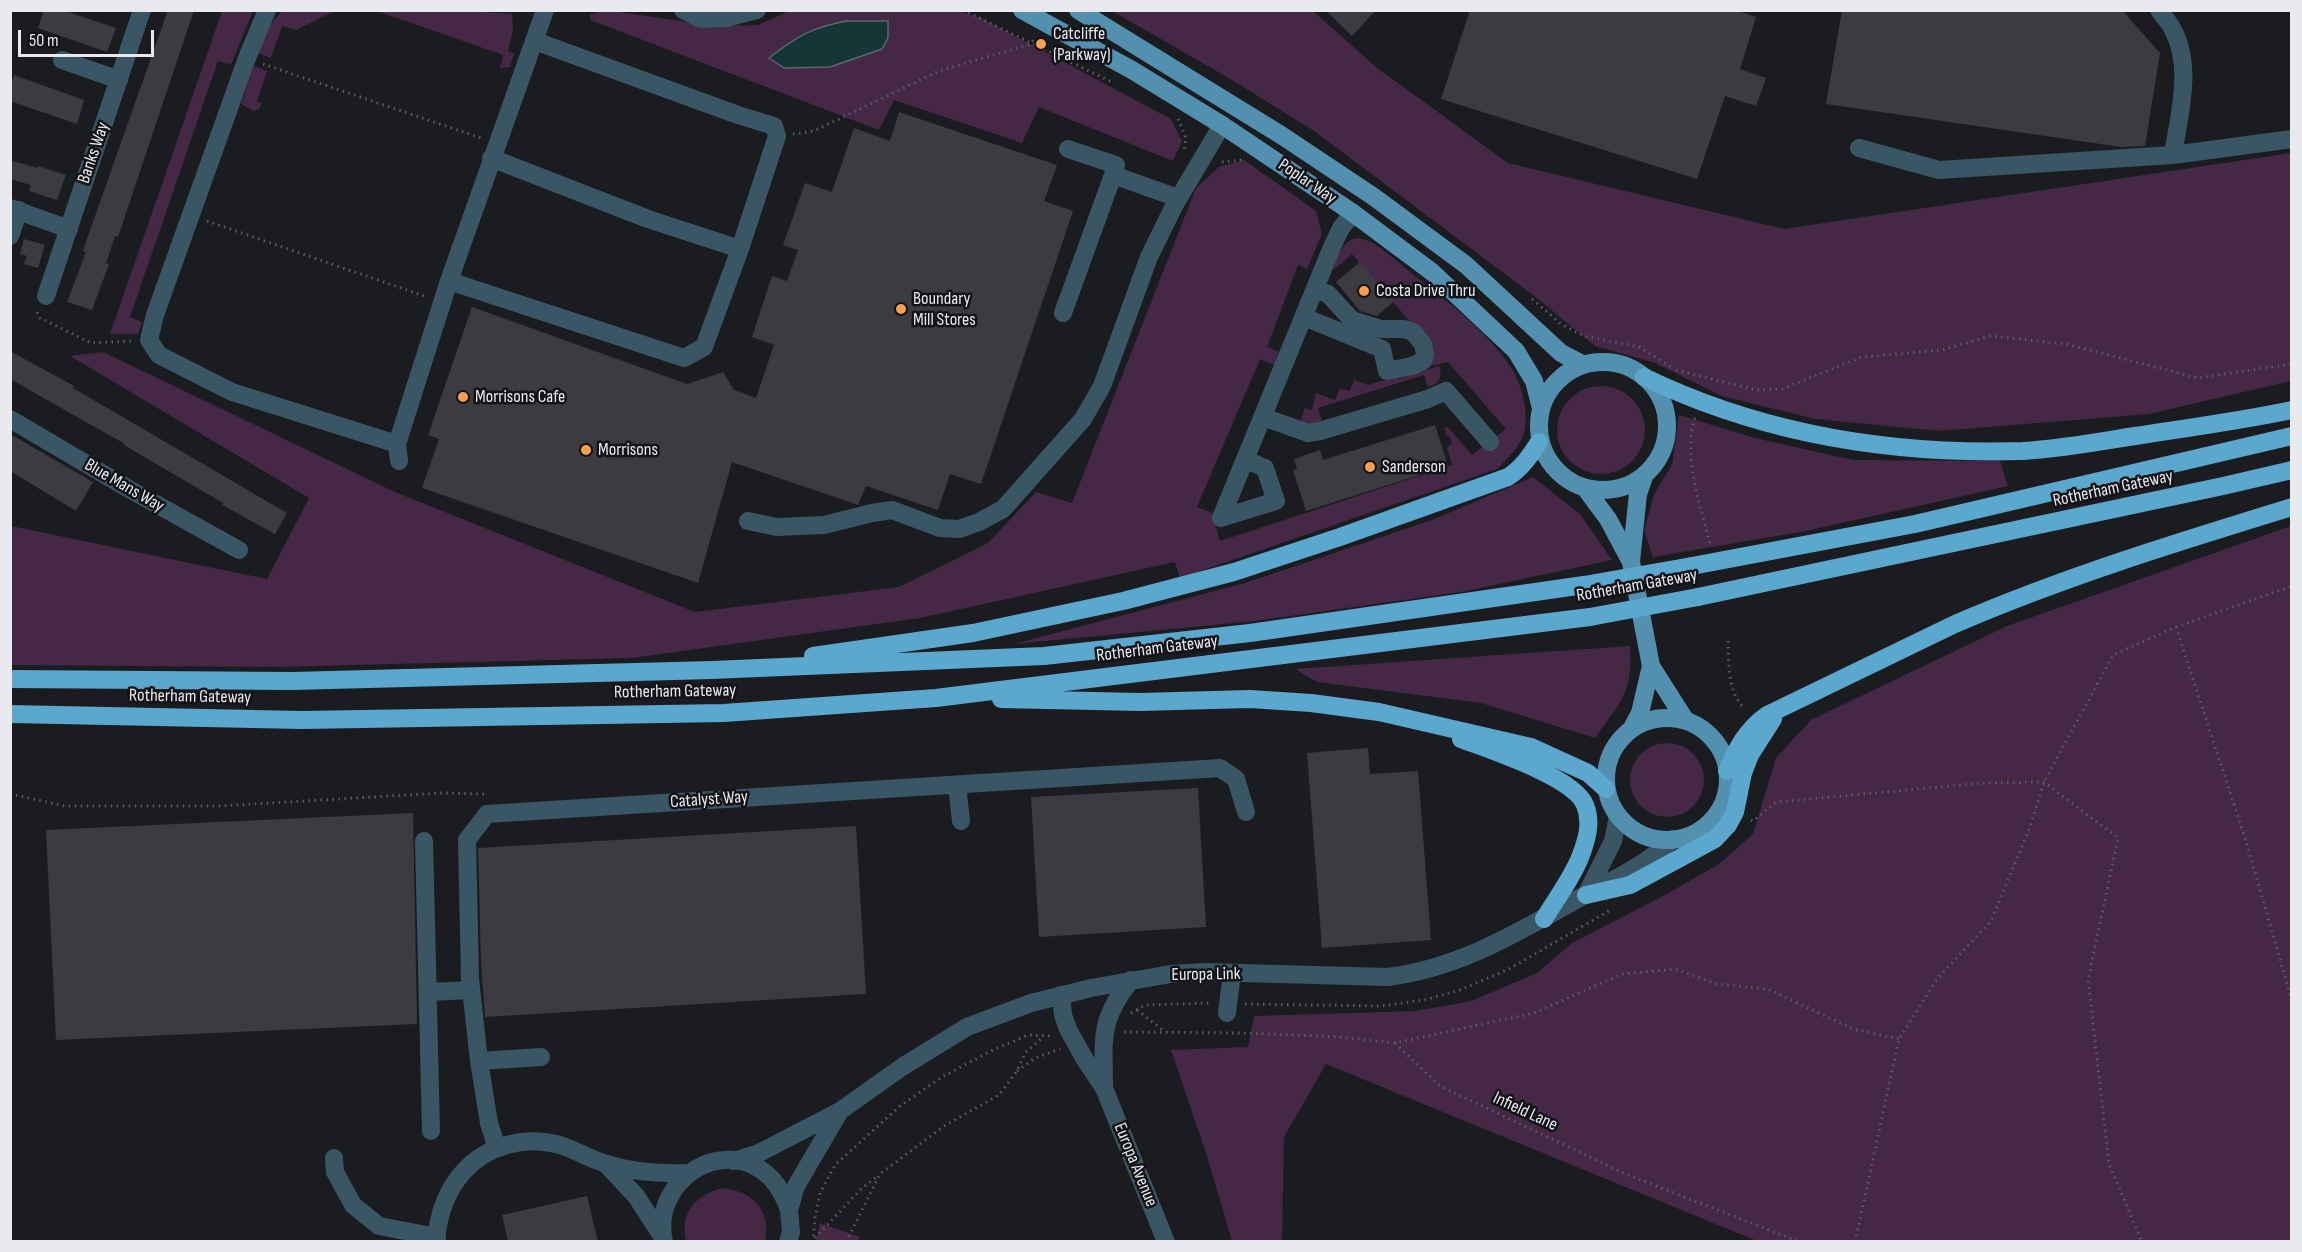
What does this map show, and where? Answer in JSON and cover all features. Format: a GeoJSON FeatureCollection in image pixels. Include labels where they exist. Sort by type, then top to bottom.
{"type":"FeatureCollection","features":[{"type":"Feature","properties":{"kind":"highway"},"geometry":{"type":"LineString","coordinates":[[1644,376],[1700,402],[1791,430],[1930,450],[2025,450],[2090,443],[2292,410]]}},
{"type":"Feature","properties":{"kind":"highway","name":"Rotherham Gateway"},"geometry":{"type":"LineString","coordinates":[[10,679],[291,681],[712,670],[1044,656],[1250,633],[1584,585],[1692,566],[1915,524],[2292,436]]}},
{"type":"Feature","properties":{"kind":"highway"},"geometry":{"type":"LineString","coordinates":[[712,670],[973,633],[1123,601],[1234,572],[1508,477],[1523,465],[1539,442]]}},
{"type":"Feature","properties":{"kind":"highway","name":"Rotherham Gateway"},"geometry":{"type":"LineString","coordinates":[[10,714],[302,720],[700,713],[936,698],[1590,617],[1698,597],[2292,470]]}},
{"type":"Feature","properties":{"kind":"highway"},"geometry":{"type":"LineString","coordinates":[[1727,771],[1737,747],[1758,721],[1987,610],[2169,545],[2292,507]]}},
{"type":"Feature","properties":{"kind":"highway"},"geometry":{"type":"LineString","coordinates":[[936,698],[1140,702],[1250,699],[1311,703],[1400,717],[1531,747],[1588,773],[1606,789]]}},
{"type":"Feature","properties":{"kind":"highway"},"geometry":{"type":"LineString","coordinates":[[1586,895],[1630,885],[1715,839],[1728,825],[1735,812],[1743,773],[1750,754],[1761,734],[1781,708]]}},
{"type":"Feature","properties":{"kind":"highway"},"geometry":{"type":"LineString","coordinates":[[1400,717],[1512,759],[1559,780],[1578,794],[1585,804],[1589,820],[1588,835],[1581,858],[1544,919]]}},
{"type":"Feature","properties":{"kind":"main road","name":"Poplar Way"},"geometry":{"type":"LineString","coordinates":[[1022,10],[1132,70],[1222,125],[1353,213],[1432,272],[1516,351],[1534,381],[1541,408]]}},
{"type":"Feature","properties":{"kind":"main road","name":"Poplar Way"},"geometry":{"type":"LineString","coordinates":[[1078,10],[1271,129],[1374,197],[1466,265],[1561,353],[1584,365]]}},
{"type":"Feature","properties":{"kind":"main road"},"geometry":{"type":"LineString","coordinates":[[1609,362],[1622,365],[1644,376],[1658,392],[1666,411],[1667,432],[1662,452],[1651,469],[1636,482],[1616,490],[1598,491],[1563,478],[1550,464],[1539,442],[1541,408],[1550,389],[1565,374],[1584,365],[1609,362]]}},
{"type":"Feature","properties":{"kind":"main road"},"geometry":{"type":"LineString","coordinates":[[1645,474],[1638,494],[1631,562],[1651,666],[1686,721]]}},
{"type":"Feature","properties":{"kind":"main road"},"geometry":{"type":"LineString","coordinates":[[1585,488],[1608,519],[1631,562]]}},
{"type":"Feature","properties":{"kind":"main road"},"geometry":{"type":"LineString","coordinates":[[1632,728],[1653,719],[1686,721],[1711,737],[1722,753],[1727,771],[1727,789],[1717,813],[1698,831],[1672,839],[1647,836],[1631,828],[1618,816],[1606,789],[1606,768],[1610,756],[1619,741],[1632,728],[1640,713],[1651,666]]}},
{"type":"Feature","properties":{"kind":"street","name":"Banks Way"},"geometry":{"type":"LineString","coordinates":[[46,296],[142,10]]}},
{"type":"Feature","properties":{"kind":"street"},"geometry":{"type":"LineString","coordinates":[[267,10],[247,58],[154,315],[149,340],[159,356],[232,392],[398,453],[449,281],[545,10]]}},
{"type":"Feature","properties":{"kind":"street"},"geometry":{"type":"LineString","coordinates":[[683,10],[702,19],[710,19],[726,18],[757,10]]}},
{"type":"Feature","properties":{"kind":"street"},"geometry":{"type":"LineString","coordinates":[[2159,10],[2174,30],[2183,61],[2183,81],[2174,155]]}},
{"type":"Feature","properties":{"kind":"street"},"geometry":{"type":"LineString","coordinates":[[449,281],[684,358],[704,347],[740,249],[777,136],[774,126],[738,115],[535,40]]}},
{"type":"Feature","properties":{"kind":"street"},"geometry":{"type":"LineString","coordinates":[[62,60],[119,80]]}},
{"type":"Feature","properties":{"kind":"street"},"geometry":{"type":"LineString","coordinates":[[748,521],[777,527],[824,525],[892,510],[940,528],[959,529],[979,522],[1003,509],[1083,419],[1102,386],[1149,257],[1178,198],[1222,125]]}},
{"type":"Feature","properties":{"kind":"street"},"geometry":{"type":"LineString","coordinates":[[1859,148],[1939,170],[2174,155],[2292,139]]}},
{"type":"Feature","properties":{"kind":"street"},"geometry":{"type":"LineString","coordinates":[[1063,313],[1116,165],[1068,149]]}},
{"type":"Feature","properties":{"kind":"street"},"geometry":{"type":"LineString","coordinates":[[492,158],[648,219],[740,249]]}},
{"type":"Feature","properties":{"kind":"street"},"geometry":{"type":"LineString","coordinates":[[1113,175],[1178,198]]}},
{"type":"Feature","properties":{"kind":"street"},"geometry":{"type":"LineString","coordinates":[[10,236],[15,209],[69,229]]}},
{"type":"Feature","properties":{"kind":"street"},"geometry":{"type":"LineString","coordinates":[[1246,460],[1341,228],[1353,213]]}},
{"type":"Feature","properties":{"kind":"street"},"geometry":{"type":"LineString","coordinates":[[1304,317],[1382,349],[1387,371],[1412,366],[1423,361],[1425,355],[1423,344],[1413,332],[1364,325],[1352,320],[1328,294],[1315,289]]}},
{"type":"Feature","properties":{"kind":"street"},"geometry":{"type":"LineString","coordinates":[[1263,417],[1308,433],[1428,399],[1446,391],[1490,442]]}},
{"type":"Feature","properties":{"kind":"street","name":"Blue Mans Way"},"geometry":{"type":"LineString","coordinates":[[10,419],[239,550]]}},
{"type":"Feature","properties":{"kind":"street","name":"Catalyst Way"},"geometry":{"type":"LineString","coordinates":[[487,814],[1220,768],[1236,779],[1246,812]]}},
{"type":"Feature","properties":{"kind":"street"},"geometry":{"type":"LineString","coordinates":[[957,785],[961,821]]}},
{"type":"Feature","properties":{"kind":"street"},"geometry":{"type":"LineString","coordinates":[[487,814],[467,840],[471,990],[489,1123],[497,1148]]}},
{"type":"Feature","properties":{"kind":"street"},"geometry":{"type":"LineString","coordinates":[[1586,895],[1613,841],[1618,816]]}},
{"type":"Feature","properties":{"kind":"street","name":"Europa Link"},"geometry":{"type":"LineString","coordinates":[[734,1161],[759,1153],[840,1111],[902,1067],[967,1027],[1031,1003],[1131,980],[1171,974],[1232,973],[1388,977],[1415,974],[1476,954],[1544,919],[1621,878],[1656,855],[1672,839]]}},
{"type":"Feature","properties":{"kind":"street"},"geometry":{"type":"LineString","coordinates":[[424,841],[431,1131]]}},
{"type":"Feature","properties":{"kind":"street"},"geometry":{"type":"LineString","coordinates":[[1227,1008],[1232,973]]}},
{"type":"Feature","properties":{"kind":"street","name":"Europa Avenue"},"geometry":{"type":"LineString","coordinates":[[1104,1088],[1106,1020],[1115,1000],[1131,980]]}},
{"type":"Feature","properties":{"kind":"street"},"geometry":{"type":"LineString","coordinates":[[428,992],[471,990]]}},
{"type":"Feature","properties":{"kind":"street","name":"Europa Avenue"},"geometry":{"type":"LineString","coordinates":[[1061,995],[1063,1015],[1068,1029],[1104,1088],[1166,1242]]}},
{"type":"Feature","properties":{"kind":"street"},"geometry":{"type":"LineString","coordinates":[[479,1061],[541,1058]]}},
{"type":"Feature","properties":{"kind":"street","name":"Europa Link"},"geometry":{"type":"LineString","coordinates":[[789,1210],[799,1176],[840,1111]]}},
{"type":"Feature","properties":{"kind":"street"},"geometry":{"type":"LineString","coordinates":[[334,1158],[335,1172],[353,1206],[379,1226],[437,1239],[443,1205],[449,1190],[471,1163],[497,1148],[526,1140],[557,1144],[606,1164],[669,1174],[688,1173]]}},
{"type":"Feature","properties":{"kind":"street","name":"Europa Link"},"geometry":{"type":"LineString","coordinates":[[664,1240],[662,1221],[666,1202],[675,1186],[688,1173],[702,1165],[718,1161],[734,1161],[753,1166],[770,1177],[782,1192],[789,1210],[791,1232],[788,1242]]}},
{"type":"Feature","properties":{"kind":"street"},"geometry":{"type":"LineString","coordinates":[[606,1164],[636,1196],[664,1240]]}},
{"type":"Feature","properties":{"kind":"path"},"geometry":{"type":"LineString","coordinates":[[963,10],[1120,86]]}},
{"type":"Feature","properties":{"kind":"path"},"geometry":{"type":"LineString","coordinates":[[777,136],[814,131],[939,71],[1031,43],[1050,24]]}},
{"type":"Feature","properties":{"kind":"path"},"geometry":{"type":"LineString","coordinates":[[247,58],[482,139],[488,137],[499,140]]}},
{"type":"Feature","properties":{"kind":"path"},"geometry":{"type":"LineString","coordinates":[[1178,118],[1186,138],[1183,163],[1196,168],[1205,176],[1223,160],[1247,160]]}},
{"type":"Feature","properties":{"kind":"path"},"geometry":{"type":"LineString","coordinates":[[191,215],[443,303]]}},
{"type":"Feature","properties":{"kind":"path"},"geometry":{"type":"LineString","coordinates":[[46,296],[35,307],[40,318],[91,343],[149,340]]}},
{"type":"Feature","properties":{"kind":"path"},"geometry":{"type":"LineString","coordinates":[[1676,370],[1756,390],[1782,389],[1862,357],[1942,350],[1990,336],[2066,344],[2198,378],[2292,364]]}},
{"type":"Feature","properties":{"kind":"path"},"geometry":{"type":"LineString","coordinates":[[1855,1242],[1899,1039],[1937,979],[1991,921],[2030,827],[2044,782],[2113,655],[2175,627],[2292,586]]}},
{"type":"Feature","properties":{"kind":"path"},"geometry":{"type":"LineString","coordinates":[[2175,627],[2246,841],[2292,1001]]}},
{"type":"Feature","properties":{"kind":"path"},"geometry":{"type":"LineString","coordinates":[[1728,641],[1730,679],[1736,700],[1758,721]]}},
{"type":"Feature","properties":{"kind":"path"},"geometry":{"type":"LineString","coordinates":[[1744,816],[1753,821],[1776,802],[1984,783],[2044,782],[2118,838],[2088,980],[2109,1164],[2142,1242]]}},
{"type":"Feature","properties":{"kind":"path"},"geometry":{"type":"LineString","coordinates":[[10,794],[65,806],[220,806],[441,793],[488,794],[487,814]]}},
{"type":"Feature","properties":{"kind":"path"},"geometry":{"type":"LineString","coordinates":[[1122,1032],[1241,1033],[1340,1037],[1395,1043],[1534,1014],[1622,975],[1675,969],[1717,984],[1768,989],[1853,1029],[1899,1039]]}},
{"type":"Feature","properties":{"kind":"path"},"geometry":{"type":"LineString","coordinates":[[1106,1020],[1121,1019],[1145,1005],[1227,1008]]}},
{"type":"Feature","properties":{"kind":"path"},"geometry":{"type":"LineString","coordinates":[[1137,1010],[1165,1032]]}},
{"type":"Feature","properties":{"kind":"path"},"geometry":{"type":"LineString","coordinates":[[813,1240],[820,1193],[835,1165],[900,1106],[942,1077],[993,1050],[1028,1035],[1050,1037],[1068,1029]]}},
{"type":"Feature","properties":{"kind":"path"},"geometry":{"type":"LineString","coordinates":[[813,1240],[861,1189],[880,1174],[944,1126],[999,1095],[1017,1071],[1026,1053],[1043,1036]]}},
{"type":"Feature","properties":{"kind":"path","name":"Infield Lane"},"geometry":{"type":"LineString","coordinates":[[1395,1043],[1440,1086],[1628,1175],[1800,1242]]}},
{"type":"Feature","properties":{"kind":"path"},"geometry":{"type":"LineString","coordinates":[[846,1242],[880,1174]]}},
{"type":"Feature","properties":{"kind":"shaded area"},"geometry":{"type":"Polygon","coordinates":[[[458,10],[512,14],[513,29],[508,52],[514,53],[510,67],[500,68],[503,55],[377,11],[458,10]]]}},
{"type":"Feature","properties":{"kind":"shaded area"},"geometry":{"type":"Polygon","coordinates":[[[222,11],[253,11],[231,65],[218,61],[130,317],[142,322],[138,334],[110,334],[222,11]]]}},
{"type":"Feature","properties":{"kind":"shaded area"},"geometry":{"type":"Polygon","coordinates":[[[282,11],[335,11],[296,30],[282,26],[271,58],[258,53],[268,27],[282,11]]]}},
{"type":"Feature","properties":{"kind":"shaded area"},"geometry":{"type":"Polygon","coordinates":[[[600,11],[715,26],[758,25],[789,11],[959,11],[981,18],[1171,119],[1182,141],[1173,161],[1039,107],[1022,143],[894,100],[879,130],[590,20],[590,15],[600,11]]]}},
{"type":"Feature","properties":{"kind":"shaded area"},"geometry":{"type":"Polygon","coordinates":[[[1112,11],[1313,11],[1376,67],[1508,163],[1784,229],[2291,153],[2291,381],[2149,414],[1939,431],[1815,419],[1722,396],[1655,363],[1595,346],[1537,298],[1314,131],[1232,80],[1112,11]]]}},
{"type":"Feature","properties":{"kind":"shaded area"},"geometry":{"type":"Polygon","coordinates":[[[254,66],[267,71],[257,102],[261,103],[260,108],[254,111],[241,104],[254,66]]]}},
{"type":"Feature","properties":{"kind":"shaded area"},"geometry":{"type":"Polygon","coordinates":[[[1244,160],[1316,211],[1322,234],[1307,269],[1298,265],[1267,347],[1279,352],[1274,365],[1260,359],[1197,507],[1212,513],[1220,541],[1452,465],[1447,448],[1452,443],[1444,428],[1448,427],[1472,455],[1506,429],[1448,362],[1430,366],[1433,349],[1352,254],[1335,269],[1332,267],[1347,242],[1357,238],[1376,245],[1444,298],[1483,333],[1513,371],[1524,399],[1525,429],[1518,446],[1497,469],[1180,578],[1175,562],[920,618],[632,658],[275,667],[11,665],[11,526],[267,579],[309,498],[70,356],[103,352],[395,492],[695,612],[899,587],[988,543],[1036,492],[1072,503],[1196,188],[1219,167],[1244,160]]]}},
{"type":"Feature","properties":{"kind":"shaded area"},"geometry":{"type":"Polygon","coordinates":[[[1439,366],[1440,377],[1432,386],[1428,387],[1424,375],[1318,408],[1322,421],[1307,426],[1299,425],[1305,408],[1312,410],[1316,393],[1335,400],[1340,388],[1350,391],[1354,380],[1368,385],[1397,376],[1398,379],[1439,366]]]}},
{"type":"Feature","properties":{"kind":"shaded area"},"geometry":{"type":"Polygon","coordinates":[[[1601,386],[1618,390],[1632,399],[1641,413],[1645,430],[1641,447],[1632,461],[1618,470],[1601,474],[1584,470],[1570,461],[1561,447],[1557,430],[1561,413],[1570,399],[1584,390],[1601,386]]]}},
{"type":"Feature","properties":{"kind":"shaded area"},"geometry":{"type":"Polygon","coordinates":[[[1679,415],[1755,438],[1853,460],[2000,461],[2008,486],[1801,532],[1653,557],[1644,531],[1654,494],[1672,465],[1679,415]]]}},
{"type":"Feature","properties":{"kind":"shaded area"},"geometry":{"type":"Polygon","coordinates":[[[1533,477],[1580,514],[1612,560],[1461,592],[1255,621],[1014,644],[1245,583],[1432,520],[1533,477]]]}},
{"type":"Feature","properties":{"kind":"shaded area"},"geometry":{"type":"Polygon","coordinates":[[[2291,526],[2291,1241],[1757,1241],[1326,1064],[1284,1137],[1282,1241],[1232,1241],[1206,1153],[1171,1050],[1248,1047],[1254,1016],[1416,1011],[1471,1001],[1537,973],[1572,943],[1719,864],[1753,834],[1776,758],[1811,720],[2007,626],[2291,526]]]}},
{"type":"Feature","properties":{"kind":"shaded area"},"geometry":{"type":"Polygon","coordinates":[[[1630,646],[1627,686],[1618,705],[1595,738],[1481,703],[1317,682],[1295,669],[1630,646]]]}},
{"type":"Feature","properties":{"kind":"shaded area"},"geometry":{"type":"Polygon","coordinates":[[[1660,743],[1674,743],[1688,749],[1698,759],[1704,773],[1702,794],[1688,811],[1674,817],[1660,817],[1646,811],[1636,801],[1630,787],[1630,773],[1636,759],[1646,749],[1660,743]]]}},
{"type":"Feature","properties":{"kind":"shaded area"},"geometry":{"type":"Polygon","coordinates":[[[722,1188],[742,1193],[757,1204],[765,1220],[765,1241],[686,1241],[685,1222],[692,1207],[704,1196],[722,1188]]]}},
{"type":"Feature","properties":{"kind":"shaded area"},"geometry":{"type":"Polygon","coordinates":[[[820,1223],[860,1237],[857,1241],[816,1241],[820,1223]]]}},
{"type":"Feature","properties":{"kind":"water"},"geometry":{"type":"Polygon","coordinates":[[[846,21],[888,21],[888,38],[882,49],[830,67],[784,68],[769,58],[805,34],[846,21]]]}},
{"type":"Feature","properties":{"kind":"building"},"geometry":{"type":"Polygon","coordinates":[[[44,10],[62,10],[116,28],[107,52],[38,28],[44,10]]]}},
{"type":"Feature","properties":{"kind":"building"},"geometry":{"type":"Polygon","coordinates":[[[168,10],[194,10],[118,237],[115,236],[106,263],[109,264],[92,310],[67,302],[168,10]]]}},
{"type":"Feature","properties":{"kind":"building"},"geometry":{"type":"Polygon","coordinates":[[[1325,10],[1376,10],[1352,36],[1325,10]]]}},
{"type":"Feature","properties":{"kind":"building"},"geometry":{"type":"Polygon","coordinates":[[[1470,10],[1735,10],[1756,17],[1740,69],[1766,78],[1756,106],[1725,96],[1697,179],[1441,99],[1470,10]]]}},
{"type":"Feature","properties":{"kind":"building"},"geometry":{"type":"Polygon","coordinates":[[[1842,10],[2122,10],[2160,53],[2145,146],[2121,147],[1826,104],[1842,10]]]}},
{"type":"Feature","properties":{"kind":"building"},"geometry":{"type":"Polygon","coordinates":[[[14,75],[84,100],[77,124],[10,101],[10,86],[14,75]]]}},
{"type":"Feature","properties":{"kind":"building","name":"Boundary Mill Stores"},"geometry":{"type":"Polygon","coordinates":[[[899,112],[1057,165],[1044,201],[1073,211],[981,484],[950,474],[938,510],[866,486],[858,505],[732,462],[698,583],[422,488],[439,439],[428,435],[472,307],[687,384],[723,372],[734,390],[756,398],[774,345],[752,337],[772,276],[787,281],[798,250],[783,245],[805,183],[832,192],[854,128],[890,141],[899,112]]]}},
{"type":"Feature","properties":{"kind":"building"},"geometry":{"type":"Polygon","coordinates":[[[10,160],[66,175],[57,200],[29,191],[31,185],[10,179],[10,160]]]}},
{"type":"Feature","properties":{"kind":"building"},"geometry":{"type":"Polygon","coordinates":[[[24,239],[45,245],[38,268],[24,264],[27,256],[20,254],[24,239]]]}},
{"type":"Feature","properties":{"kind":"building","name":"Costa Drive Thru"},"geometry":{"type":"Polygon","coordinates":[[[1360,262],[1394,301],[1377,316],[1360,311],[1336,282],[1360,262]]]}},
{"type":"Feature","properties":{"kind":"building"},"geometry":{"type":"Polygon","coordinates":[[[10,351],[74,386],[73,388],[287,513],[275,534],[222,505],[223,503],[125,444],[10,379],[10,351]]]}},
{"type":"Feature","properties":{"kind":"building","name":"Sanderson"},"geometry":{"type":"Polygon","coordinates":[[[1435,425],[1448,466],[1306,511],[1293,470],[1297,469],[1294,459],[1320,450],[1323,460],[1435,425]]]}},
{"type":"Feature","properties":{"kind":"building"},"geometry":{"type":"Polygon","coordinates":[[[10,434],[93,482],[76,511],[10,471],[10,434]]]}},
{"type":"Feature","properties":{"kind":"building"},"geometry":{"type":"Polygon","coordinates":[[[1368,748],[1370,774],[1418,771],[1431,940],[1322,948],[1307,753],[1368,748]]]}},
{"type":"Feature","properties":{"kind":"building"},"geometry":{"type":"Polygon","coordinates":[[[1198,788],[1206,927],[1039,937],[1031,797],[1198,788]]]}},
{"type":"Feature","properties":{"kind":"building"},"geometry":{"type":"Polygon","coordinates":[[[413,813],[417,1024],[56,1040],[46,830],[413,813]]]}},
{"type":"Feature","properties":{"kind":"building"},"geometry":{"type":"Polygon","coordinates":[[[856,826],[866,994],[485,1017],[478,848],[856,826]]]}},
{"type":"Feature","properties":{"kind":"building"},"geometry":{"type":"Polygon","coordinates":[[[587,1196],[598,1242],[508,1242],[502,1215],[587,1196]]]}},
{"type":"Feature","properties":{"kind":"place","name":"Catcliffe (Parkway)"},"geometry":{"type":"Point","coordinates":[1041,44]}},
{"type":"Feature","properties":{"kind":"place","name":"Costa Drive Thru"},"geometry":{"type":"Point","coordinates":[1364,291]}},
{"type":"Feature","properties":{"kind":"place","name":"Boundary Mill Stores"},"geometry":{"type":"Point","coordinates":[901,309]}},
{"type":"Feature","properties":{"kind":"place","name":"Morrisons Cafe"},"geometry":{"type":"Point","coordinates":[463,397]}},
{"type":"Feature","properties":{"kind":"place","name":"Morrisons"},"geometry":{"type":"Point","coordinates":[586,450]}},
{"type":"Feature","properties":{"kind":"place","name":"Sanderson"},"geometry":{"type":"Point","coordinates":[1370,467]}}]}
